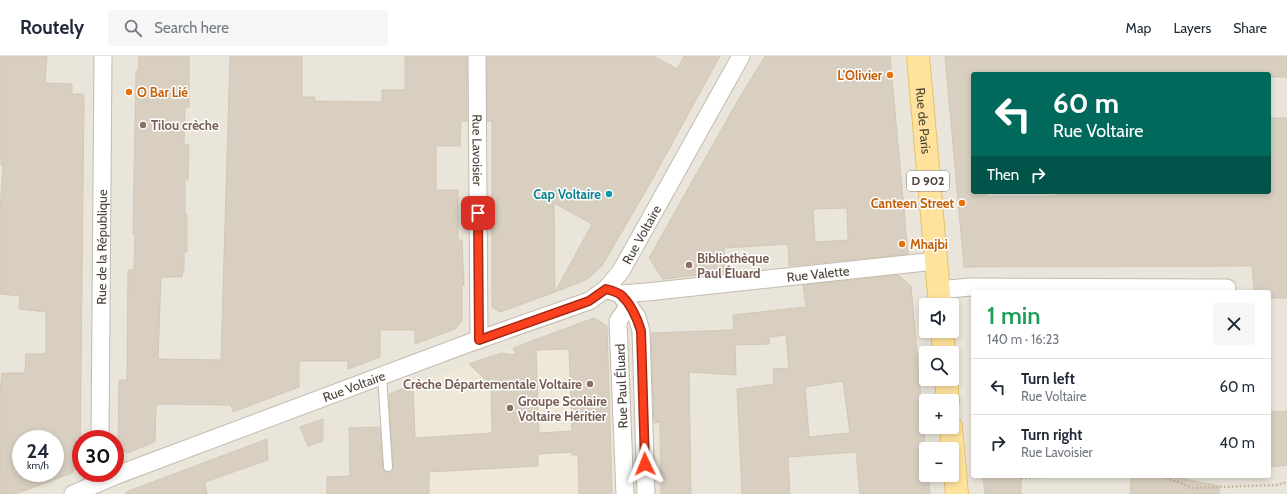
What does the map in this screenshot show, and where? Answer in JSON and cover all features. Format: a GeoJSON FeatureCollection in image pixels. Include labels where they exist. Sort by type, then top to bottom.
{"type":"FeatureCollection","features":[{"type":"Feature","properties":{"kind":"main road","name":"Rue de Paris"},"geometry":{"type":"LineString","coordinates":[[918,56],[939,297]]}},
{"type":"Feature","properties":{"kind":"main road"},"geometry":{"type":"LineString","coordinates":[[951,434],[957,494]]}},
{"type":"Feature","properties":{"kind":"street","name":"Rue de la République"},"geometry":{"type":"LineString","coordinates":[[100,430],[103,56]]}},
{"type":"Feature","properties":{"kind":"street","name":"Rue Lavoisier"},"geometry":{"type":"LineString","coordinates":[[477,56],[479,340]]}},
{"type":"Feature","properties":{"kind":"street","name":"Rue Voltaire"},"geometry":{"type":"LineString","coordinates":[[73,494],[479,340],[589,301],[618,296],[620,271],[741,56]]}},
{"type":"Feature","properties":{"kind":"street","name":"Rue Valette"},"geometry":{"type":"LineString","coordinates":[[618,296],[936,261]]}},
{"type":"Feature","properties":{"kind":"street"},"geometry":{"type":"LineString","coordinates":[[939,297],[965,288],[1227,288]]}},
{"type":"Feature","properties":{"kind":"street","name":"Rue Paul Éluard"},"geometry":{"type":"LineString","coordinates":[[618,296],[625,494]]}},
{"type":"Feature","properties":{"kind":"street","name":"Rue Paul Éluard"},"geometry":{"type":"LineString","coordinates":[[618,296],[637,317],[641,331],[646,494]]}},
{"type":"Feature","properties":{"kind":"lane"},"geometry":{"type":"LineString","coordinates":[[382,376],[388,467]]}},
{"type":"Feature","properties":{"kind":"path"},"geometry":{"type":"LineString","coordinates":[[1167,478],[1193,488],[1277,485],[1287,482]]}},
{"type":"Feature","properties":{"kind":"shaded area"},"geometry":{"type":"Polygon","coordinates":[[[0,56],[1287,56],[1287,494],[0,494],[0,56]]]}},
{"type":"Feature","properties":{"kind":"shaded area","name":"Groupe Scolaire Voltaire Héritier"},"geometry":{"type":"Polygon","coordinates":[[[594,318],[607,326],[612,494],[412,494],[409,386],[534,340],[546,338],[554,333],[594,318]]]}},
{"type":"Feature","properties":{"kind":"building"},"geometry":{"type":"Polygon","coordinates":[[[0,56],[47,56],[45,83],[72,84],[72,94],[83,94],[84,98],[80,430],[72,430],[72,473],[64,476],[64,430],[12,430],[12,482],[48,482],[15,494],[0,494],[0,392],[2,373],[25,373],[26,354],[46,354],[46,312],[19,309],[20,296],[0,294],[0,211],[3,166],[1,165],[0,56]]]}},
{"type":"Feature","properties":{"kind":"building"},"geometry":{"type":"Polygon","coordinates":[[[139,56],[189,56],[189,107],[185,107],[184,145],[189,145],[188,180],[185,180],[187,252],[184,252],[184,270],[182,277],[161,277],[158,359],[221,360],[230,56],[302,56],[302,97],[315,97],[314,101],[382,102],[382,90],[405,90],[405,56],[467,56],[467,121],[461,121],[460,146],[436,146],[436,190],[458,190],[458,240],[462,240],[464,286],[462,284],[462,321],[455,329],[415,344],[415,330],[380,330],[380,357],[348,369],[348,361],[299,361],[299,387],[233,412],[231,405],[156,404],[155,442],[127,453],[124,451],[124,430],[118,430],[119,380],[127,380],[128,270],[134,270],[135,234],[133,234],[136,71],[138,72],[139,56]]]}},
{"type":"Feature","properties":{"kind":"building","name":"Cap Voltaire"},"geometry":{"type":"Polygon","coordinates":[[[487,56],[654,56],[677,69],[684,56],[720,56],[652,180],[602,266],[586,280],[555,292],[500,312],[492,307],[492,121],[487,121],[487,56]],[[554,203],[555,292],[592,224],[554,203]]]}},
{"type":"Feature","properties":{"kind":"building"},"geometry":{"type":"Polygon","coordinates":[[[765,56],[890,56],[908,254],[789,266],[788,244],[724,248],[725,272],[663,279],[649,258],[737,102],[765,56]],[[847,208],[813,209],[815,242],[848,240],[847,208]]]}},
{"type":"Feature","properties":{"kind":"building"},"geometry":{"type":"Polygon","coordinates":[[[945,56],[1287,56],[1287,77],[1271,77],[1271,72],[971,72],[971,194],[987,194],[987,197],[1058,196],[1058,194],[1271,194],[1271,118],[1287,118],[1287,298],[1271,298],[1271,290],[1254,290],[1252,266],[964,267],[945,56]]]}},
{"type":"Feature","properties":{"kind":"building"},"geometry":{"type":"Polygon","coordinates":[[[898,275],[911,286],[921,394],[919,394],[919,434],[924,434],[925,442],[919,442],[919,482],[929,482],[930,494],[860,494],[856,452],[788,457],[790,494],[742,494],[737,389],[774,384],[773,369],[789,368],[786,335],[769,337],[769,344],[735,345],[736,375],[689,372],[691,494],[661,494],[660,422],[654,423],[651,333],[734,330],[733,315],[806,307],[803,285],[898,275]],[[843,381],[805,387],[809,437],[850,433],[843,381]]]}},
{"type":"Feature","properties":{"kind":"building"},"geometry":{"type":"Polygon","coordinates":[[[594,318],[607,326],[612,494],[579,494],[578,455],[572,455],[572,452],[538,454],[538,466],[429,472],[429,494],[327,494],[327,477],[350,476],[349,428],[380,427],[383,468],[386,472],[391,472],[393,470],[389,394],[413,385],[415,438],[492,433],[491,385],[469,364],[501,353],[514,355],[517,351],[514,351],[513,348],[594,318]],[[569,349],[536,350],[539,433],[572,431],[569,349]]]}},
{"type":"Feature","properties":{"kind":"building"},"geometry":{"type":"Polygon","coordinates":[[[1287,411],[1287,465],[1271,467],[1271,412],[1287,411]]]}},
{"type":"Feature","properties":{"kind":"building"},"geometry":{"type":"Polygon","coordinates":[[[323,419],[323,441],[308,446],[300,427],[323,419]]]}},
{"type":"Feature","properties":{"kind":"building"},"geometry":{"type":"Polygon","coordinates":[[[267,439],[268,460],[205,482],[207,494],[126,494],[126,492],[267,439]]]}},
{"type":"Feature","properties":{"kind":"building"},"geometry":{"type":"Polygon","coordinates":[[[983,478],[1021,478],[1021,494],[985,494],[983,478]]]}},
{"type":"Feature","properties":{"kind":"building"},"geometry":{"type":"Polygon","coordinates":[[[1131,478],[1179,478],[1220,486],[1219,494],[1130,494],[1131,478]]]}},
{"type":"Feature","properties":{"kind":"place","name":"L'Olivier"},"geometry":{"type":"Point","coordinates":[890,75]}},
{"type":"Feature","properties":{"kind":"place","name":"O Bar Lié"},"geometry":{"type":"Point","coordinates":[129,92]}},
{"type":"Feature","properties":{"kind":"place","name":"Tilou crèche"},"geometry":{"type":"Point","coordinates":[143,125]}},
{"type":"Feature","properties":{"kind":"place","name":"Cap Voltaire"},"geometry":{"type":"Point","coordinates":[609,194]}},
{"type":"Feature","properties":{"kind":"place","name":"Canteen Street"},"geometry":{"type":"Point","coordinates":[962,203]}},
{"type":"Feature","properties":{"kind":"place","name":"Mhajbi"},"geometry":{"type":"Point","coordinates":[902,244]}},
{"type":"Feature","properties":{"kind":"place","name":"Bibliothèque Paul Éluard"},"geometry":{"type":"Point","coordinates":[689,265]}},
{"type":"Feature","properties":{"kind":"place","name":"Crèche Départementale Voltaire"},"geometry":{"type":"Point","coordinates":[590,384]}},
{"type":"Feature","properties":{"kind":"place","name":"Groupe Scolaire Voltaire Héritier"},"geometry":{"type":"Point","coordinates":[510,408]}},
{"type":"Feature","properties":{"kind":"route"},"geometry":{"type":"LineString","coordinates":[[478,213],[479,340],[589,301],[606,289],[620,294],[637,317],[641,331],[645,464]]}}]}
